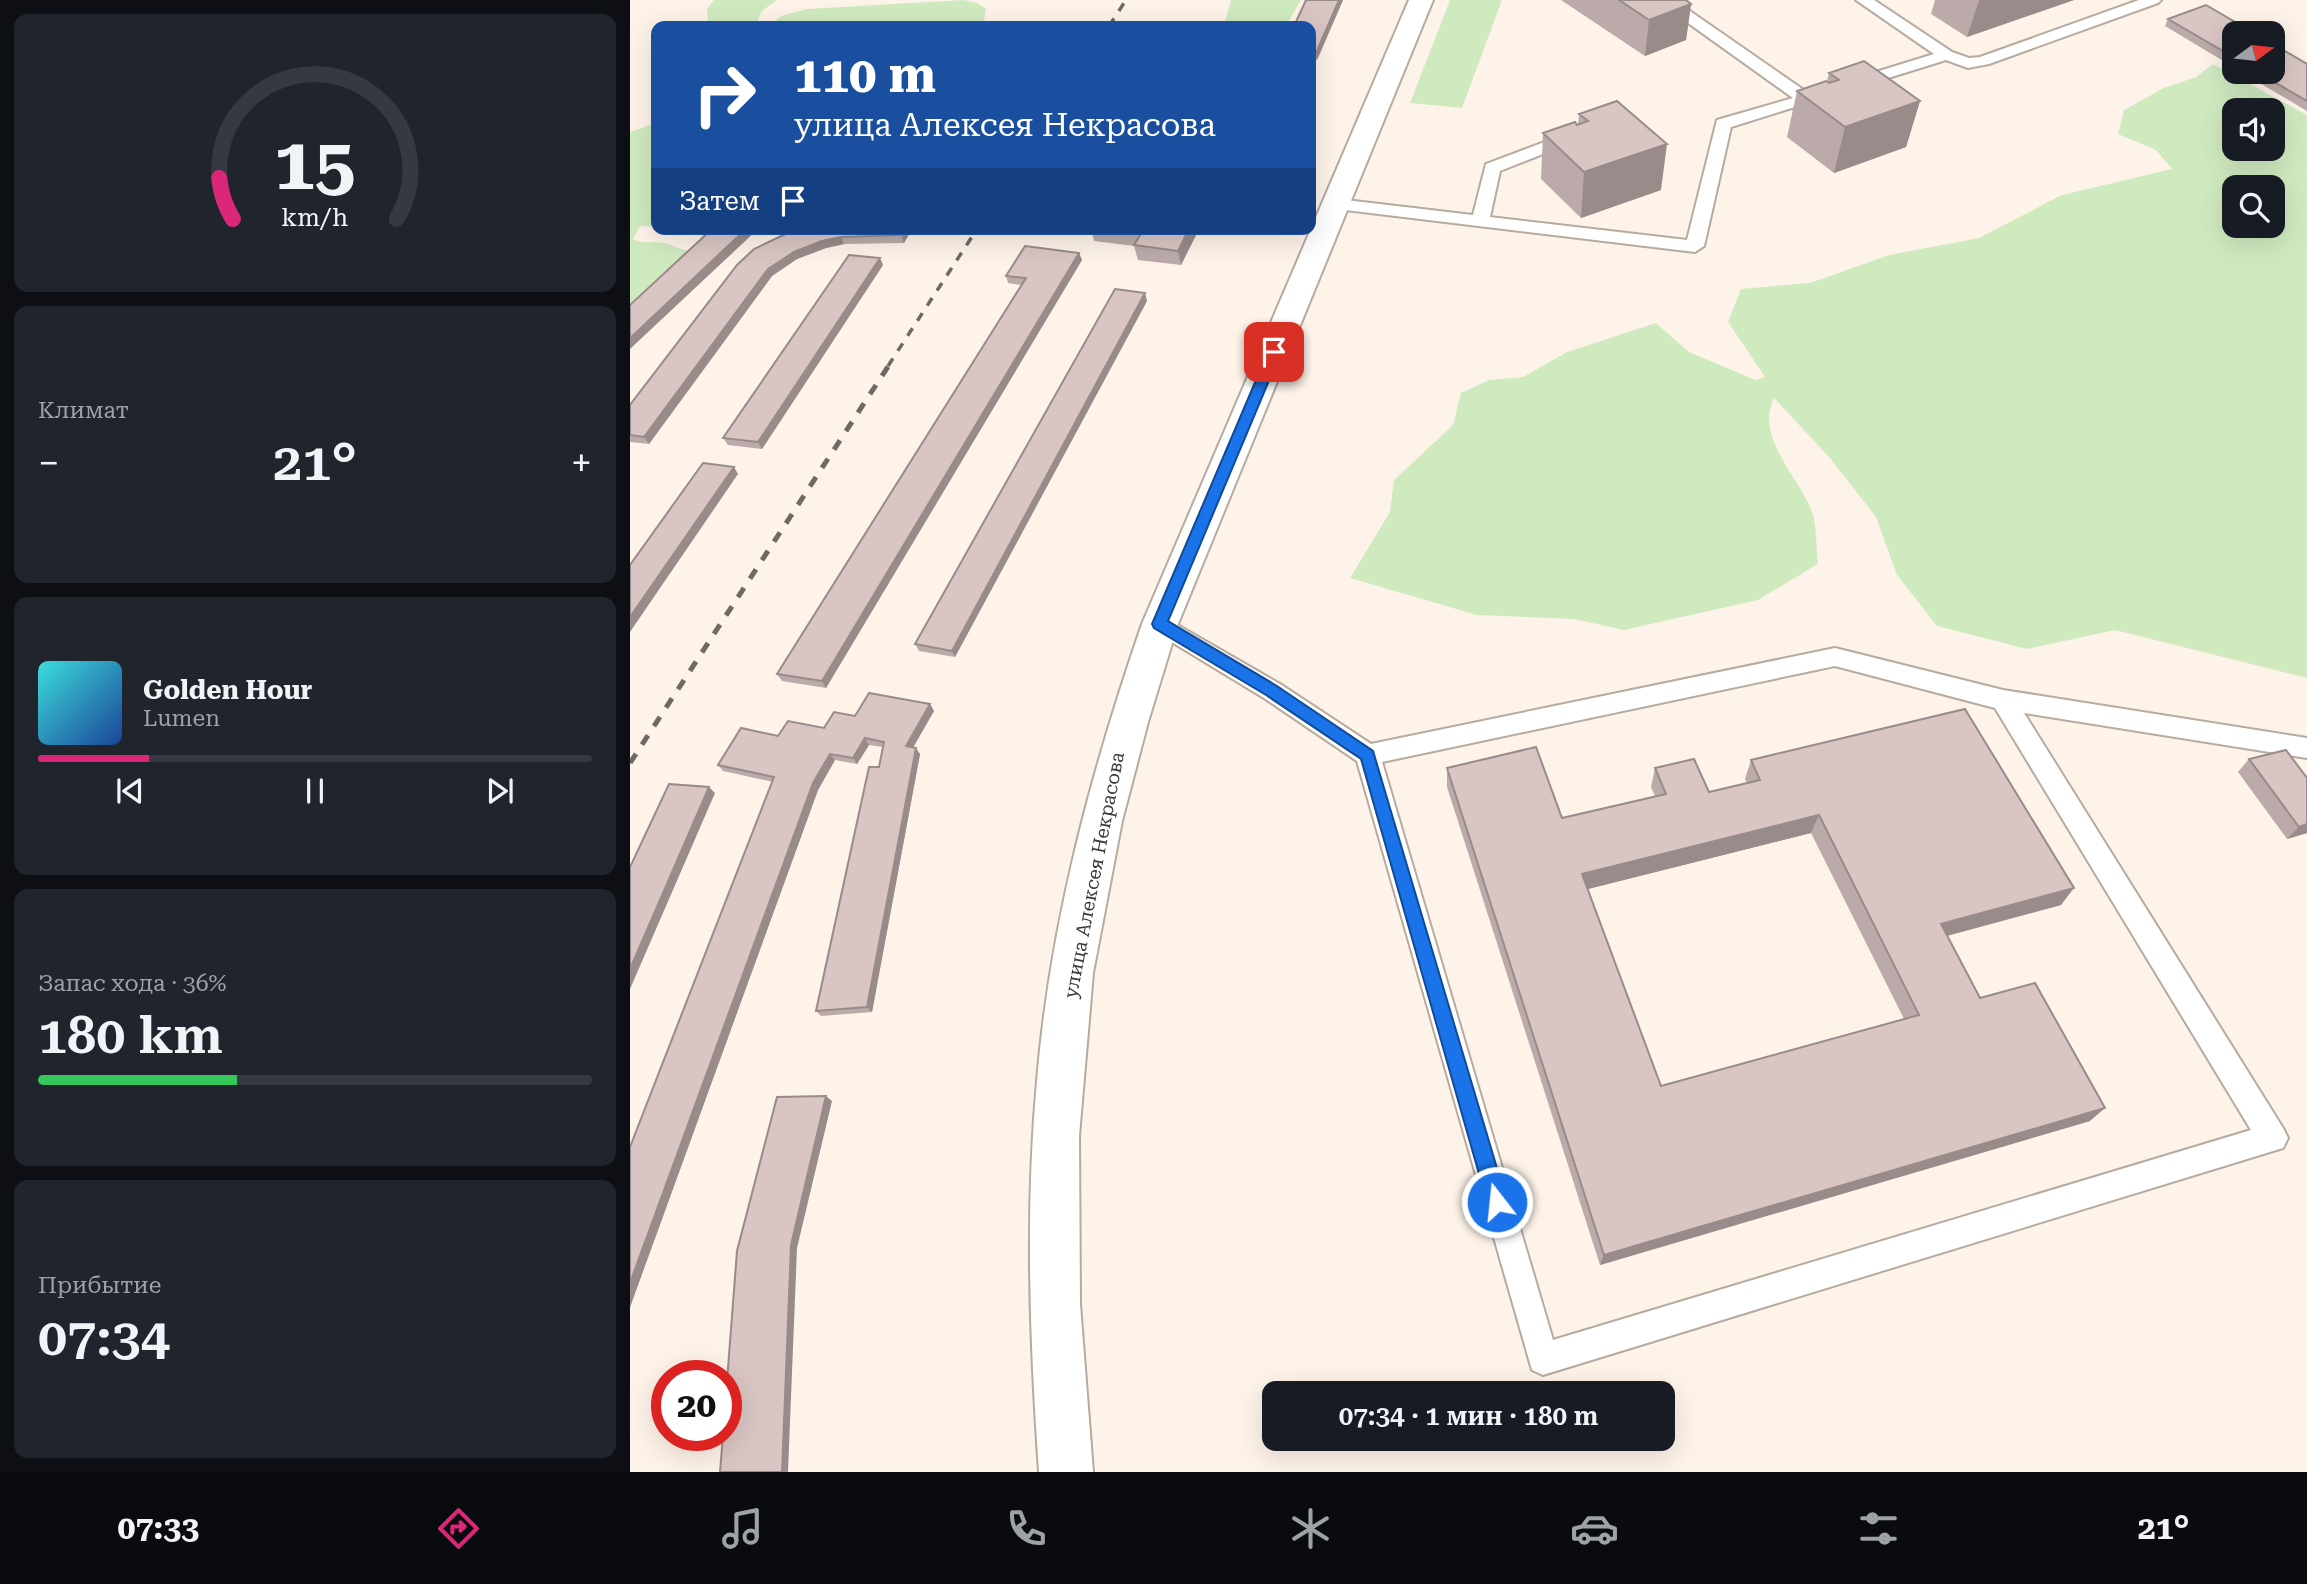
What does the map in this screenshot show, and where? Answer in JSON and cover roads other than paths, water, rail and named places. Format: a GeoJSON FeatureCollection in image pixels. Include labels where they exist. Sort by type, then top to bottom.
{"type":"FeatureCollection","features":[{"type":"Feature","properties":{"kind":"street","name":"улица Алексея Некрасова"},"geometry":{"type":"LineString","coordinates":[[1066,1472],[1055,1341],[1056,1147],[1065,1025],[1075,951],[1108,789],[1131,708],[1160,624],[1421,0]]}},
{"type":"Feature","properties":{"kind":"lane"},"geometry":{"type":"LineString","coordinates":[[1664,0],[1804,98]]}},
{"type":"Feature","properties":{"kind":"lane"},"geometry":{"type":"LineString","coordinates":[[1864,0],[1946,55],[1968,63],[1983,61],[2153,0]]}},
{"type":"Feature","properties":{"kind":"lane"},"geometry":{"type":"LineString","coordinates":[[1337,204],[1695,246],[1723,124],[1804,98],[1900,72],[1946,55]]}},
{"type":"Feature","properties":{"kind":"lane"},"geometry":{"type":"LineString","coordinates":[[1480,221],[1492,168],[1547,146]]}},
{"type":"Feature","properties":{"kind":"lane"},"geometry":{"type":"LineString","coordinates":[[1160,624],[1272,691],[1368,755],[1543,1359],[2273,1138],[2003,700]]}},
{"type":"Feature","properties":{"kind":"lane"},"geometry":{"type":"LineString","coordinates":[[1368,755],[1835,657],[2003,700],[2307,748]]}},
{"type":"Feature","properties":{"kind":"railway"},"geometry":{"type":"LineString","coordinates":[[1112,21],[1126,0]]}},
{"type":"Feature","properties":{"kind":"railway"},"geometry":{"type":"LineString","coordinates":[[888,366],[973,235]]}},
{"type":"Feature","properties":{"kind":"railway"},"geometry":{"type":"LineString","coordinates":[[630,763],[889,365]]}}]}
